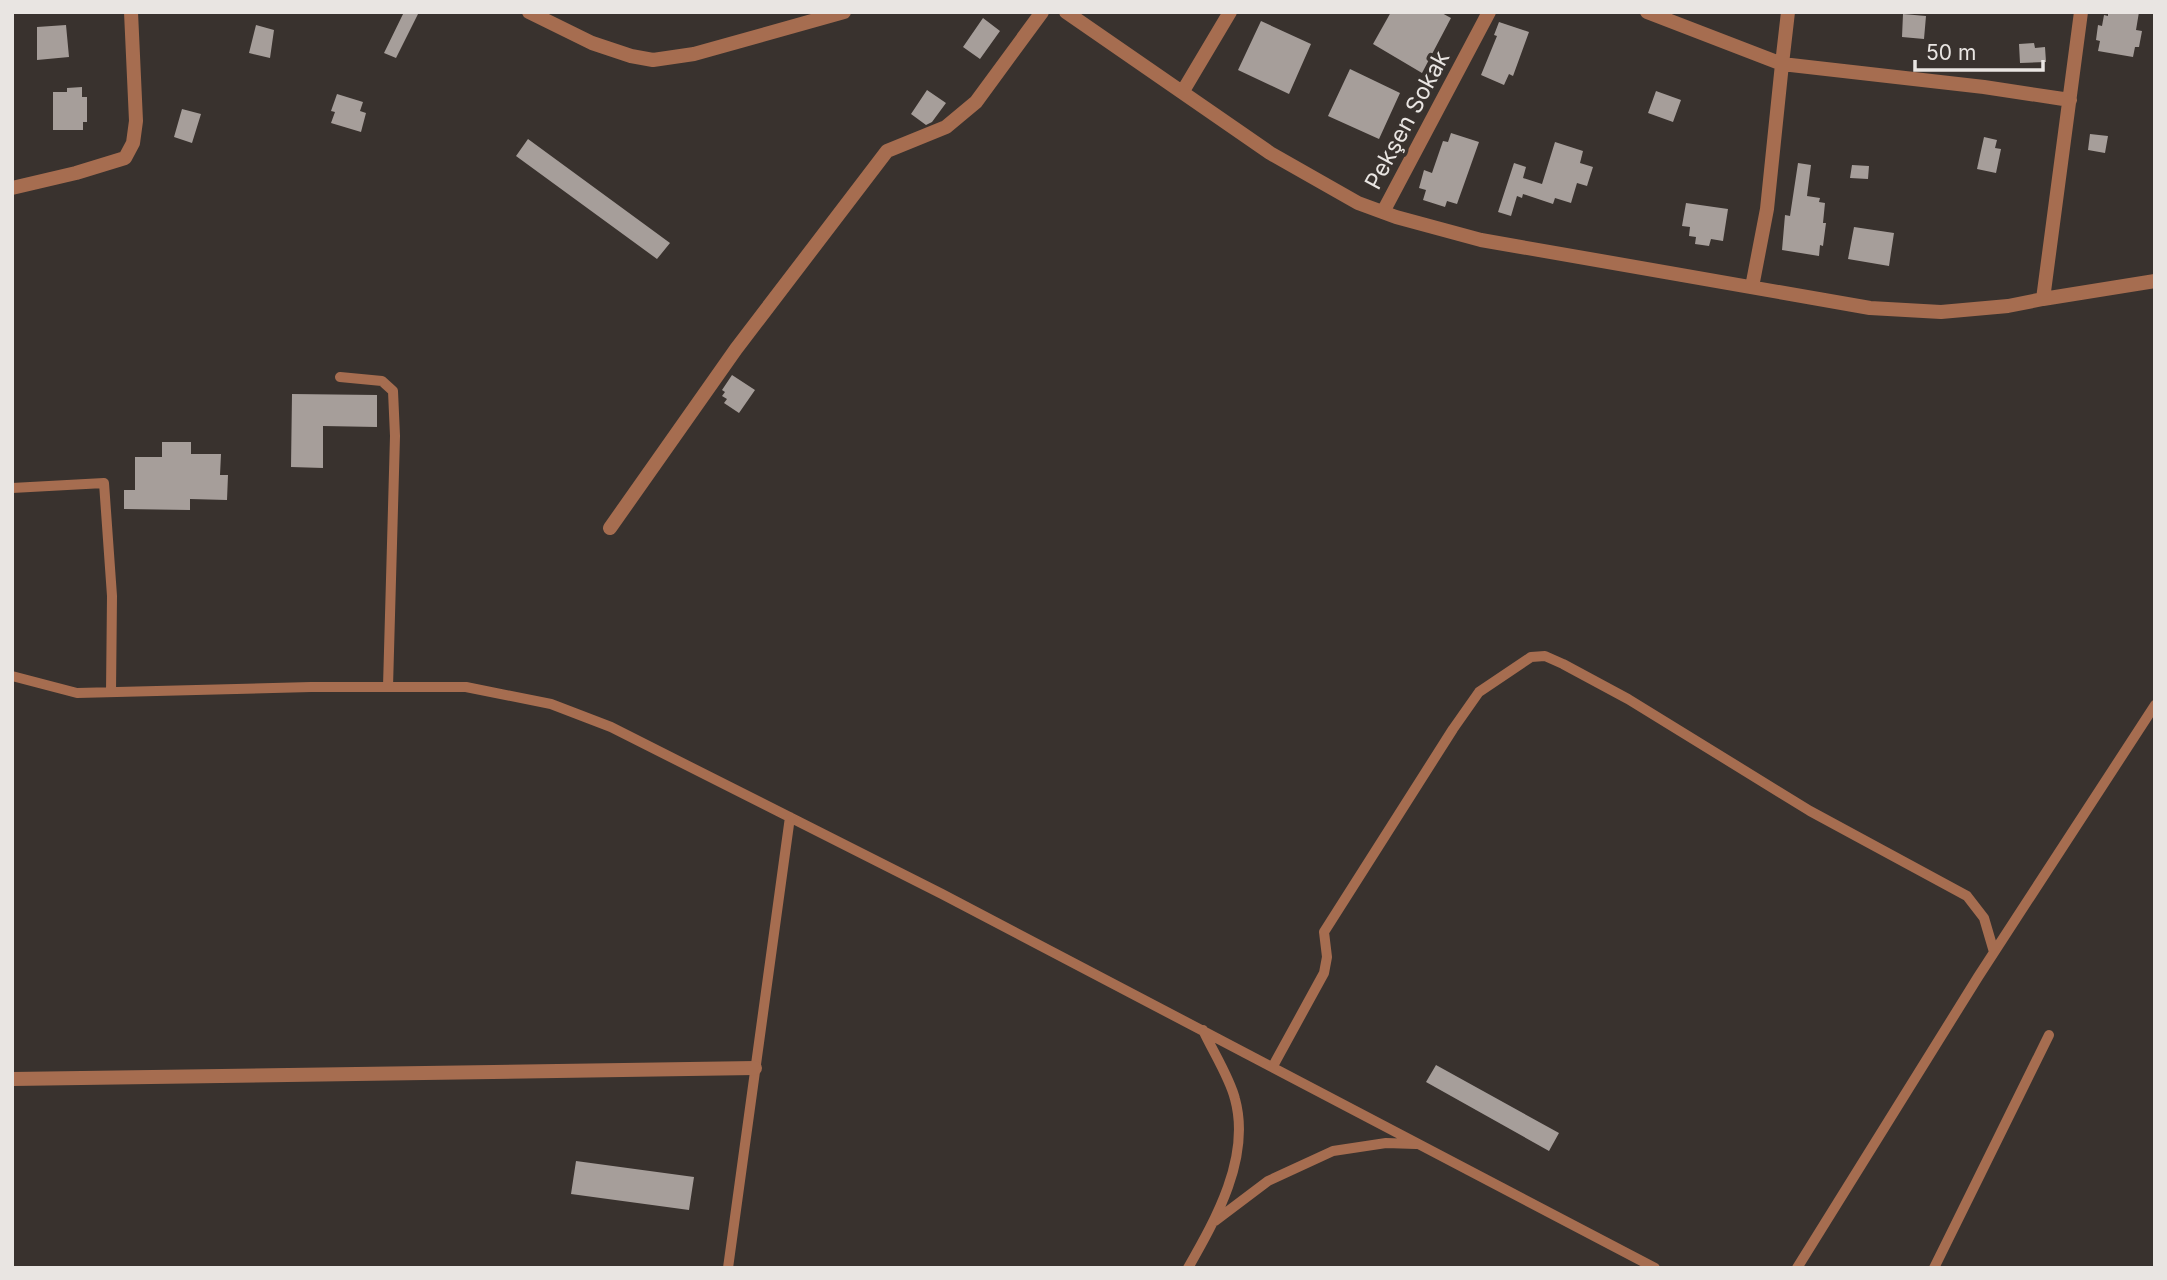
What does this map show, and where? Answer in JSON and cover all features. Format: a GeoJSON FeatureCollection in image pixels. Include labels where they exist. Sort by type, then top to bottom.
{"type":"FeatureCollection","features":[{"type":"Feature","properties":{"kind":"street"},"geometry":{"type":"LineString","coordinates":[[12,188],[125,158],[133,143],[136,121],[131,12]]}},
{"type":"Feature","properties":{"kind":"street"},"geometry":{"type":"LineString","coordinates":[[529,12],[592,43],[653,60],[694,54],[844,12]]}},
{"type":"Feature","properties":{"kind":"street"},"geometry":{"type":"LineString","coordinates":[[610,528],[736,349],[887,151],[946,128],[976,102],[1042,12]]}},
{"type":"Feature","properties":{"kind":"street"},"geometry":{"type":"LineString","coordinates":[[1066,12],[1270,153],[1358,203],[1481,240],[1870,308],[1941,312],[2008,306],[2155,281]]}},
{"type":"Feature","properties":{"kind":"street"},"geometry":{"type":"LineString","coordinates":[[1183,92],[1230,12]]}},
{"type":"Feature","properties":{"kind":"street","name":"Pekşen Sokak"},"geometry":{"type":"LineString","coordinates":[[1383,212],[1489,12]]}},
{"type":"Feature","properties":{"kind":"street"},"geometry":{"type":"LineString","coordinates":[[1647,12],[1782,64],[1984,87],[2070,100]]}},
{"type":"Feature","properties":{"kind":"street"},"geometry":{"type":"LineString","coordinates":[[1752,287],[1767,209],[1788,12]]}},
{"type":"Feature","properties":{"kind":"street"},"geometry":{"type":"LineString","coordinates":[[2043,299],[2081,12]]}},
{"type":"Feature","properties":{"kind":"street"},"geometry":{"type":"LineString","coordinates":[[12,1079],[755,1068]]}},
{"type":"Feature","properties":{"kind":"lane"},"geometry":{"type":"LineString","coordinates":[[340,377],[382,381],[393,391],[395,436],[388,687]]}},
{"type":"Feature","properties":{"kind":"lane"},"geometry":{"type":"LineString","coordinates":[[12,488],[104,483],[112,596],[111,692]]}},
{"type":"Feature","properties":{"kind":"lane"},"geometry":{"type":"LineString","coordinates":[[1273,1066],[1324,973],[1327,957],[1324,932],[1479,692],[1531,657],[1545,656],[1628,699],[1810,811],[1967,896],[1984,918],[1994,952]]}},
{"type":"Feature","properties":{"kind":"lane"},"geometry":{"type":"LineString","coordinates":[[12,676],[77,693],[466,687],[551,704],[611,727],[790,817],[1273,1066],[1655,1268]]}},
{"type":"Feature","properties":{"kind":"lane"},"geometry":{"type":"LineString","coordinates":[[1797,1268],[1994,952],[2155,705]]}},
{"type":"Feature","properties":{"kind":"lane"},"geometry":{"type":"LineString","coordinates":[[728,1268],[790,817]]}},
{"type":"Feature","properties":{"kind":"lane"},"geometry":{"type":"LineString","coordinates":[[1188,1268],[1215,1221],[1235,1167],[1238,1138],[1235,1099],[1203,1030]]}},
{"type":"Feature","properties":{"kind":"lane"},"geometry":{"type":"LineString","coordinates":[[1934,1268],[2049,1035]]}},
{"type":"Feature","properties":{"kind":"lane"},"geometry":{"type":"LineString","coordinates":[[1215,1221],[1268,1181],[1333,1151],[1386,1143],[1422,1144]]}},
{"type":"Feature","properties":{"kind":"building"},"geometry":{"type":"Polygon","coordinates":[[[404,12],[419,12],[396,58],[384,53],[404,12]]]}},
{"type":"Feature","properties":{"kind":"building"},"geometry":{"type":"Polygon","coordinates":[[[1391,12],[1440,12],[1451,18],[1422,73],[1373,44],[1391,12]]]}},
{"type":"Feature","properties":{"kind":"building"},"geometry":{"type":"Polygon","coordinates":[[[2108,12],[2139,12],[2136,30],[2142,31],[2139,47],[2135,47],[2133,57],[2098,51],[2098,25],[2102,26],[2104,15],[2108,16],[2108,12]]]}},
{"type":"Feature","properties":{"kind":"building"},"geometry":{"type":"Polygon","coordinates":[[[1903,14],[1926,16],[1924,39],[1902,37],[1903,14]]]}},
{"type":"Feature","properties":{"kind":"building"},"geometry":{"type":"Polygon","coordinates":[[[983,18],[1000,31],[980,59],[963,47],[983,18]]]}},
{"type":"Feature","properties":{"kind":"building"},"geometry":{"type":"Polygon","coordinates":[[[1261,21],[1311,44],[1289,94],[1238,70],[1261,21]]]}},
{"type":"Feature","properties":{"kind":"building"},"geometry":{"type":"Polygon","coordinates":[[[1499,22],[1529,32],[1513,76],[1509,74],[1504,85],[1481,75],[1497,36],[1494,35],[1499,22]]]}},
{"type":"Feature","properties":{"kind":"building"},"geometry":{"type":"Polygon","coordinates":[[[66,25],[69,57],[37,60],[37,27],[66,25]]]}},
{"type":"Feature","properties":{"kind":"building"},"geometry":{"type":"Polygon","coordinates":[[[256,25],[274,30],[270,58],[249,53],[256,25]]]}},
{"type":"Feature","properties":{"kind":"building"},"geometry":{"type":"Polygon","coordinates":[[[2034,43],[2035,48],[2045,47],[2046,62],[2020,63],[2019,44],[2034,43]]]}},
{"type":"Feature","properties":{"kind":"building"},"geometry":{"type":"Polygon","coordinates":[[[1350,69],[1400,93],[1379,139],[1328,116],[1350,69]]]}},
{"type":"Feature","properties":{"kind":"building"},"geometry":{"type":"Polygon","coordinates":[[[82,87],[82,97],[87,97],[87,122],[83,122],[83,130],[53,130],[53,92],[67,92],[67,88],[82,87]]]}},
{"type":"Feature","properties":{"kind":"building"},"geometry":{"type":"Polygon","coordinates":[[[927,90],[946,103],[932,122],[926,125],[911,114],[927,90]]]}},
{"type":"Feature","properties":{"kind":"building"},"geometry":{"type":"Polygon","coordinates":[[[1656,91],[1681,100],[1673,122],[1648,113],[1656,91]]]}},
{"type":"Feature","properties":{"kind":"building"},"geometry":{"type":"Polygon","coordinates":[[[337,94],[363,102],[360,111],[366,113],[361,132],[331,123],[335,112],[331,111],[337,94]]]}},
{"type":"Feature","properties":{"kind":"building"},"geometry":{"type":"Polygon","coordinates":[[[182,109],[201,114],[192,143],[174,137],[182,109]]]}},
{"type":"Feature","properties":{"kind":"building"},"geometry":{"type":"Polygon","coordinates":[[[1451,133],[1479,142],[1457,204],[1447,201],[1445,207],[1423,200],[1426,190],[1419,188],[1424,170],[1432,173],[1443,141],[1448,142],[1451,133]]]}},
{"type":"Feature","properties":{"kind":"building"},"geometry":{"type":"Polygon","coordinates":[[[2090,134],[2108,136],[2105,153],[2088,150],[2090,134]]]}},
{"type":"Feature","properties":{"kind":"building"},"geometry":{"type":"Polygon","coordinates":[[[1984,137],[1997,140],[1995,148],[2001,149],[1996,173],[1977,169],[1984,137]]]}},
{"type":"Feature","properties":{"kind":"building"},"geometry":{"type":"Polygon","coordinates":[[[528,139],[670,243],[657,259],[516,156],[528,139]]]}},
{"type":"Feature","properties":{"kind":"building"},"geometry":{"type":"Polygon","coordinates":[[[1555,142],[1583,151],[1580,163],[1593,167],[1587,186],[1577,183],[1571,203],[1555,198],[1553,204],[1523,194],[1522,198],[1517,196],[1511,216],[1498,212],[1514,163],[1526,167],[1523,178],[1542,184],[1555,142]]]}},
{"type":"Feature","properties":{"kind":"building"},"geometry":{"type":"Polygon","coordinates":[[[1798,163],[1811,165],[1807,196],[1820,198],[1819,202],[1825,203],[1823,223],[1826,223],[1819,256],[1782,250],[1785,215],[1790,216],[1798,163]]]}},
{"type":"Feature","properties":{"kind":"building"},"geometry":{"type":"Polygon","coordinates":[[[1852,165],[1869,166],[1868,179],[1850,178],[1852,165]]]}},
{"type":"Feature","properties":{"kind":"building"},"geometry":{"type":"Polygon","coordinates":[[[1686,203],[1728,209],[1723,241],[1711,239],[1709,246],[1695,244],[1696,237],[1689,236],[1690,227],[1682,226],[1686,203]]]}},
{"type":"Feature","properties":{"kind":"building"},"geometry":{"type":"Polygon","coordinates":[[[1854,227],[1894,233],[1889,266],[1848,259],[1854,227]]]}},
{"type":"Feature","properties":{"kind":"building"},"geometry":{"type":"Polygon","coordinates":[[[732,375],[755,390],[739,413],[724,403],[727,399],[722,396],[725,392],[722,390],[732,375]]]}},
{"type":"Feature","properties":{"kind":"building"},"geometry":{"type":"Polygon","coordinates":[[[292,394],[377,395],[377,427],[323,426],[323,468],[291,467],[292,394]]]}},
{"type":"Feature","properties":{"kind":"building"},"geometry":{"type":"Polygon","coordinates":[[[162,442],[191,442],[191,454],[221,454],[220,475],[228,475],[227,500],[190,499],[190,510],[124,509],[124,490],[135,490],[135,457],[162,457],[162,442]]]}},
{"type":"Feature","properties":{"kind":"building"},"geometry":{"type":"Polygon","coordinates":[[[1436,1065],[1559,1133],[1549,1151],[1426,1082],[1436,1065]]]}},
{"type":"Feature","properties":{"kind":"building"},"geometry":{"type":"Polygon","coordinates":[[[576,1161],[694,1177],[689,1210],[571,1194],[576,1161]]]}}]}
